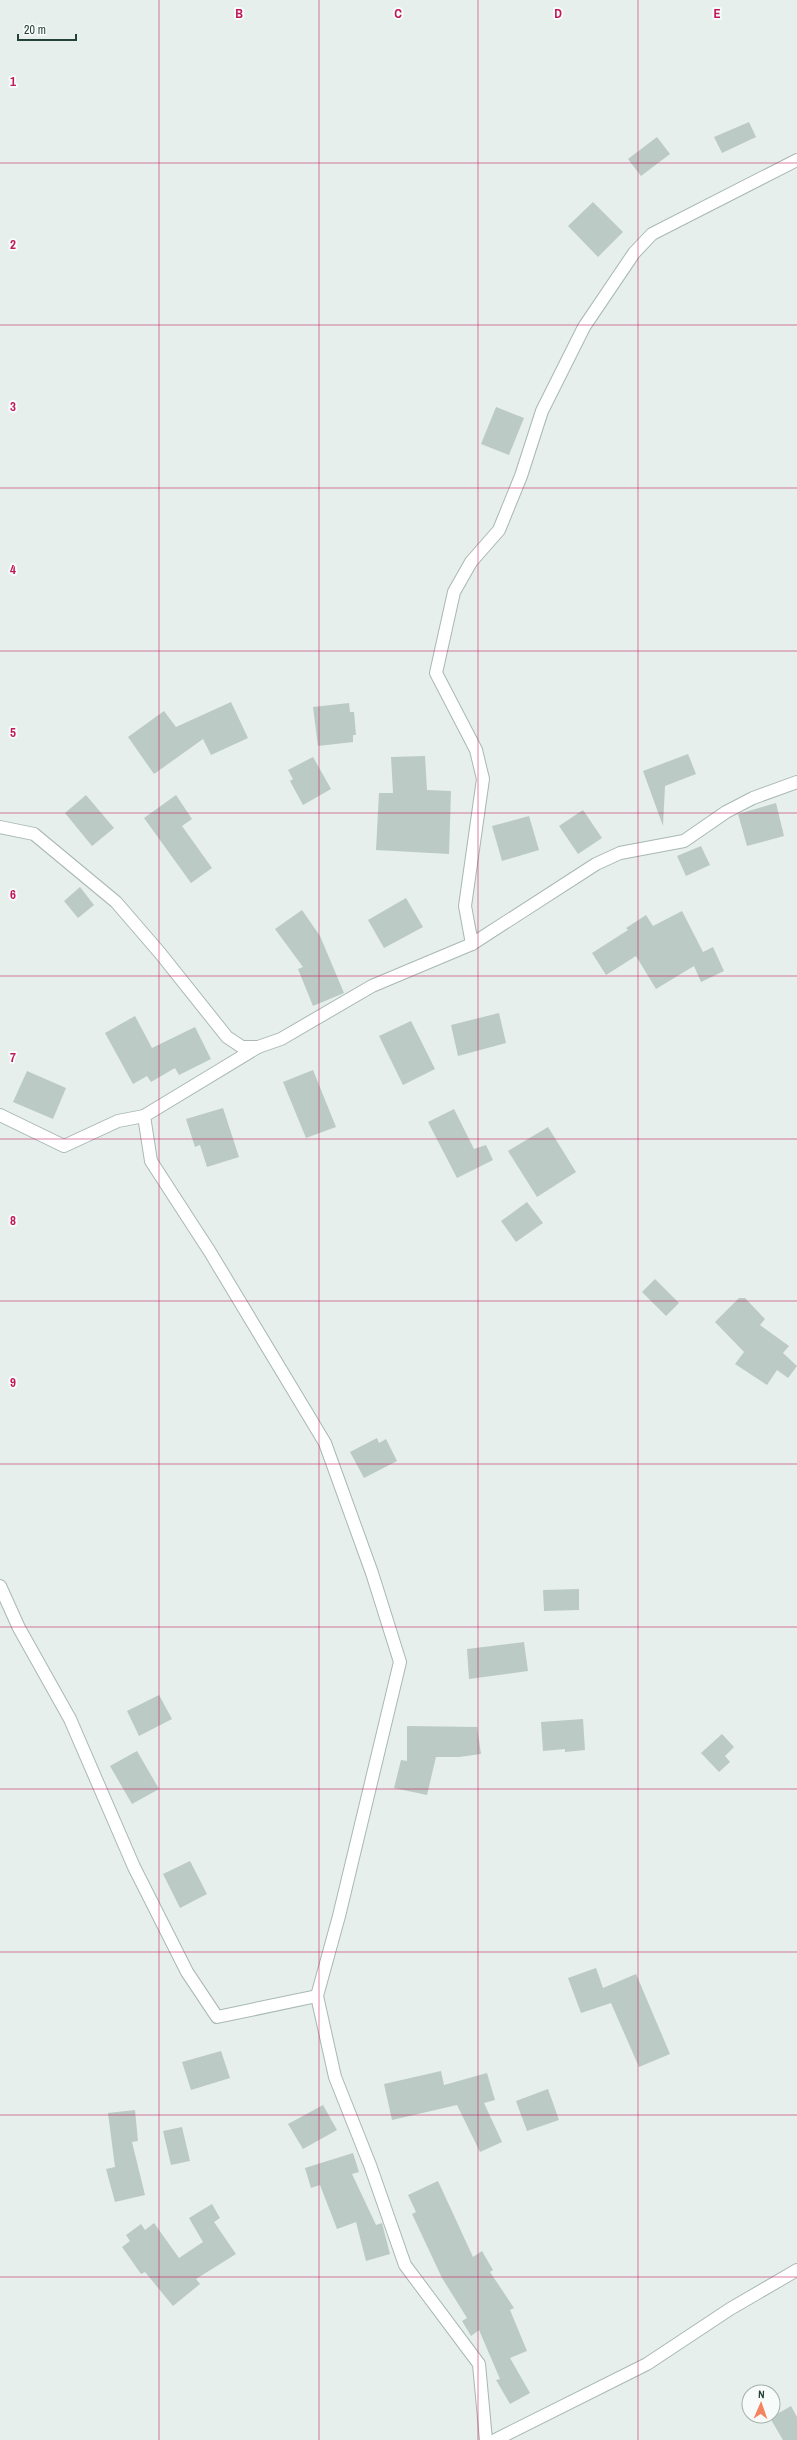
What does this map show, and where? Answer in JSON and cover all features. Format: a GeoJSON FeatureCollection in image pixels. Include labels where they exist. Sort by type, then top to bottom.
{"type":"FeatureCollection","features":[{"type":"Feature","properties":{"kind":"street"},"geometry":{"type":"LineString","coordinates":[[472,944],[465,906],[483,779],[476,750],[436,673],[454,592],[471,562],[499,530],[521,476],[542,411],[584,327],[634,253],[652,234],[797,160]]}},
{"type":"Feature","properties":{"kind":"street"},"geometry":{"type":"LineString","coordinates":[[0,1115],[64,1146],[118,1121],[144,1116],[258,1047],[281,1039],[372,986],[472,944],[596,864],[620,853],[684,841],[726,812],[753,798],[797,782]]}},
{"type":"Feature","properties":{"kind":"street"},"geometry":{"type":"LineString","coordinates":[[0,828],[34,834],[50,845],[116,902],[160,953],[227,1037],[242,1047],[258,1047]]}},
{"type":"Feature","properties":{"kind":"street"},"geometry":{"type":"LineString","coordinates":[[144,1116],[151,1161],[210,1252],[325,1443],[372,1573],[400,1662],[339,1916],[317,1996],[335,2078],[370,2165],[405,2265],[479,2364],[486,2440]]}},
{"type":"Feature","properties":{"kind":"street"},"geometry":{"type":"LineString","coordinates":[[0,1586],[19,1628],[70,1719],[134,1868],[187,1972],[217,2017],[317,1996]]}},
{"type":"Feature","properties":{"kind":"street"},"geometry":{"type":"LineString","coordinates":[[495,2440],[647,2364],[730,2309],[797,2270]]}},
{"type":"Feature","properties":{"kind":"building"},"geometry":{"type":"Polygon","coordinates":[[[749,122],[756,137],[722,153],[714,137],[749,122]]]}},
{"type":"Feature","properties":{"kind":"building"},"geometry":{"type":"Polygon","coordinates":[[[657,137],[670,154],[641,176],[628,159],[657,137]]]}},
{"type":"Feature","properties":{"kind":"building"},"geometry":{"type":"Polygon","coordinates":[[[593,202],[623,232],[598,257],[568,226],[593,202]]]}},
{"type":"Feature","properties":{"kind":"building"},"geometry":{"type":"Polygon","coordinates":[[[496,407],[524,418],[509,455],[481,444],[496,407]]]}},
{"type":"Feature","properties":{"kind":"building"},"geometry":{"type":"Polygon","coordinates":[[[231,702],[248,738],[211,755],[203,739],[154,774],[128,737],[164,711],[176,727],[231,702]]]}},
{"type":"Feature","properties":{"kind":"building"},"geometry":{"type":"Polygon","coordinates":[[[349,703],[350,712],[354,712],[356,735],[353,735],[353,742],[318,746],[313,707],[349,703]]]}},
{"type":"Feature","properties":{"kind":"building"},"geometry":{"type":"Polygon","coordinates":[[[688,754],[696,774],[665,786],[663,826],[643,771],[688,754]]]}},
{"type":"Feature","properties":{"kind":"building"},"geometry":{"type":"Polygon","coordinates":[[[425,756],[427,790],[451,791],[449,854],[376,850],[379,793],[393,793],[391,757],[425,756]]]}},
{"type":"Feature","properties":{"kind":"building"},"geometry":{"type":"Polygon","coordinates":[[[313,757],[331,789],[303,805],[290,781],[293,779],[288,770],[313,757]]]}},
{"type":"Feature","properties":{"kind":"building"},"geometry":{"type":"Polygon","coordinates":[[[86,795],[114,828],[92,846],[65,813],[86,795]]]}},
{"type":"Feature","properties":{"kind":"building"},"geometry":{"type":"Polygon","coordinates":[[[176,795],[192,819],[182,826],[212,868],[191,883],[144,818],[176,795]]]}},
{"type":"Feature","properties":{"kind":"building"},"geometry":{"type":"Polygon","coordinates":[[[776,803],[784,836],[747,846],[738,814],[776,803]]]}},
{"type":"Feature","properties":{"kind":"building"},"geometry":{"type":"Polygon","coordinates":[[[583,810],[602,838],[578,854],[559,826],[583,810]]]}},
{"type":"Feature","properties":{"kind":"building"},"geometry":{"type":"Polygon","coordinates":[[[529,816],[539,850],[502,861],[492,826],[529,816]]]}},
{"type":"Feature","properties":{"kind":"building"},"geometry":{"type":"Polygon","coordinates":[[[701,846],[710,865],[686,876],[677,856],[701,846]]]}},
{"type":"Feature","properties":{"kind":"building"},"geometry":{"type":"Polygon","coordinates":[[[80,887],[94,905],[78,918],[64,901],[80,887]]]}},
{"type":"Feature","properties":{"kind":"building"},"geometry":{"type":"Polygon","coordinates":[[[406,898],[423,927],[384,948],[368,920],[406,898]]]}},
{"type":"Feature","properties":{"kind":"building"},"geometry":{"type":"Polygon","coordinates":[[[302,910],[320,936],[344,993],[313,1006],[298,969],[303,967],[275,929],[302,910]]]}},
{"type":"Feature","properties":{"kind":"building"},"geometry":{"type":"Polygon","coordinates":[[[682,911],[703,952],[713,947],[724,971],[701,982],[694,966],[656,989],[636,956],[606,975],[592,953],[628,930],[626,928],[646,915],[653,926],[682,911]]]}},
{"type":"Feature","properties":{"kind":"building"},"geometry":{"type":"Polygon","coordinates":[[[499,1013],[506,1043],[458,1056],[451,1025],[499,1013]]]}},
{"type":"Feature","properties":{"kind":"building"},"geometry":{"type":"Polygon","coordinates":[[[135,1016],[152,1048],[195,1027],[211,1059],[179,1075],[175,1068],[151,1082],[147,1076],[133,1084],[105,1033],[135,1016]]]}},
{"type":"Feature","properties":{"kind":"building"},"geometry":{"type":"Polygon","coordinates":[[[411,1021],[435,1069],[403,1085],[379,1036],[411,1021]]]}},
{"type":"Feature","properties":{"kind":"building"},"geometry":{"type":"Polygon","coordinates":[[[313,1070],[336,1127],[306,1138],[283,1082],[313,1070]]]}},
{"type":"Feature","properties":{"kind":"building"},"geometry":{"type":"Polygon","coordinates":[[[27,1071],[66,1088],[53,1119],[13,1102],[27,1071]]]}},
{"type":"Feature","properties":{"kind":"building"},"geometry":{"type":"Polygon","coordinates":[[[223,1108],[239,1157],[207,1167],[200,1145],[195,1147],[186,1119],[223,1108]]]}},
{"type":"Feature","properties":{"kind":"building"},"geometry":{"type":"Polygon","coordinates":[[[454,1109],[474,1149],[486,1145],[493,1160],[457,1178],[428,1122],[454,1109]]]}},
{"type":"Feature","properties":{"kind":"building"},"geometry":{"type":"Polygon","coordinates":[[[548,1127],[576,1172],[537,1197],[508,1151],[548,1127]]]}},
{"type":"Feature","properties":{"kind":"building"},"geometry":{"type":"Polygon","coordinates":[[[527,1202],[543,1223],[516,1242],[501,1221],[527,1202]]]}},
{"type":"Feature","properties":{"kind":"building"},"geometry":{"type":"Polygon","coordinates":[[[655,1279],[679,1303],[666,1316],[642,1292],[655,1279]]]}},
{"type":"Feature","properties":{"kind":"building"},"geometry":{"type":"Polygon","coordinates":[[[739,1298],[745,1298],[765,1319],[760,1325],[789,1346],[783,1353],[797,1366],[788,1378],[777,1370],[767,1385],[735,1364],[744,1352],[715,1322],[739,1298]]]}},
{"type":"Feature","properties":{"kind":"building"},"geometry":{"type":"Polygon","coordinates":[[[377,1438],[379,1443],[386,1439],[397,1461],[364,1478],[350,1452],[377,1438]]]}},
{"type":"Feature","properties":{"kind":"building"},"geometry":{"type":"Polygon","coordinates":[[[579,1589],[579,1610],[544,1611],[543,1590],[579,1589]]]}},
{"type":"Feature","properties":{"kind":"building"},"geometry":{"type":"Polygon","coordinates":[[[524,1642],[528,1671],[469,1679],[467,1649],[524,1642]]]}},
{"type":"Feature","properties":{"kind":"building"},"geometry":{"type":"Polygon","coordinates":[[[159,1695],[172,1719],[139,1736],[127,1711],[159,1695]]]}},
{"type":"Feature","properties":{"kind":"building"},"geometry":{"type":"Polygon","coordinates":[[[583,1719],[585,1750],[565,1752],[565,1749],[543,1751],[541,1722],[583,1719]]]}},
{"type":"Feature","properties":{"kind":"building"},"geometry":{"type":"Polygon","coordinates":[[[407,1726],[477,1727],[481,1754],[459,1757],[436,1757],[427,1795],[394,1788],[401,1760],[407,1761],[407,1726]]]}},
{"type":"Feature","properties":{"kind":"building"},"geometry":{"type":"Polygon","coordinates":[[[722,1734],[734,1747],[725,1756],[730,1762],[719,1772],[701,1753],[722,1734]]]}},
{"type":"Feature","properties":{"kind":"building"},"geometry":{"type":"Polygon","coordinates":[[[137,1751],[159,1789],[132,1804],[110,1766],[137,1751]]]}},
{"type":"Feature","properties":{"kind":"building"},"geometry":{"type":"Polygon","coordinates":[[[190,1861],[207,1894],[180,1908],[163,1874],[190,1861]]]}},
{"type":"Feature","properties":{"kind":"building"},"geometry":{"type":"Polygon","coordinates":[[[596,1968],[603,1988],[636,1974],[670,2054],[639,2067],[611,2003],[581,2013],[568,1978],[596,1968]]]}},
{"type":"Feature","properties":{"kind":"building"},"geometry":{"type":"Polygon","coordinates":[[[221,2051],[230,2078],[191,2090],[182,2062],[221,2051]]]}},
{"type":"Feature","properties":{"kind":"building"},"geometry":{"type":"Polygon","coordinates":[[[441,2071],[444,2085],[487,2073],[495,2100],[484,2103],[502,2142],[480,2152],[457,2105],[392,2120],[384,2084],[441,2071]]]}},
{"type":"Feature","properties":{"kind":"building"},"geometry":{"type":"Polygon","coordinates":[[[548,2089],[559,2120],[527,2131],[516,2101],[548,2089]]]}},
{"type":"Feature","properties":{"kind":"building"},"geometry":{"type":"Polygon","coordinates":[[[323,2105],[337,2130],[303,2149],[288,2124],[323,2105]]]}},
{"type":"Feature","properties":{"kind":"building"},"geometry":{"type":"Polygon","coordinates":[[[135,2110],[138,2141],[132,2142],[145,2195],[115,2202],[106,2169],[115,2167],[108,2113],[135,2110]]]}},
{"type":"Feature","properties":{"kind":"building"},"geometry":{"type":"Polygon","coordinates":[[[182,2127],[190,2161],[171,2165],[163,2131],[182,2127]]]}},
{"type":"Feature","properties":{"kind":"building"},"geometry":{"type":"Polygon","coordinates":[[[353,2153],[359,2172],[352,2174],[376,2225],[382,2223],[390,2254],[366,2261],[356,2222],[337,2229],[320,2185],[311,2188],[305,2168],[353,2153]]]}},
{"type":"Feature","properties":{"kind":"building"},"geometry":{"type":"Polygon","coordinates":[[[438,2181],[473,2257],[482,2251],[493,2270],[490,2272],[514,2308],[510,2310],[527,2351],[510,2358],[530,2393],[510,2404],[496,2380],[500,2379],[479,2330],[471,2336],[462,2321],[467,2318],[442,2278],[412,2214],[416,2212],[408,2195],[438,2181]]]}},
{"type":"Feature","properties":{"kind":"building"},"geometry":{"type":"Polygon","coordinates":[[[212,2204],[220,2218],[214,2222],[236,2254],[196,2279],[200,2284],[173,2306],[145,2272],[141,2274],[122,2247],[130,2241],[126,2235],[141,2224],[145,2230],[154,2223],[179,2258],[203,2242],[189,2218],[212,2204]]]}},
{"type":"Feature","properties":{"kind":"building"},"geometry":{"type":"Polygon","coordinates":[[[791,2406],[797,2417],[797,2440],[783,2440],[774,2424],[781,2424],[781,2412],[791,2406]]]}}]}
